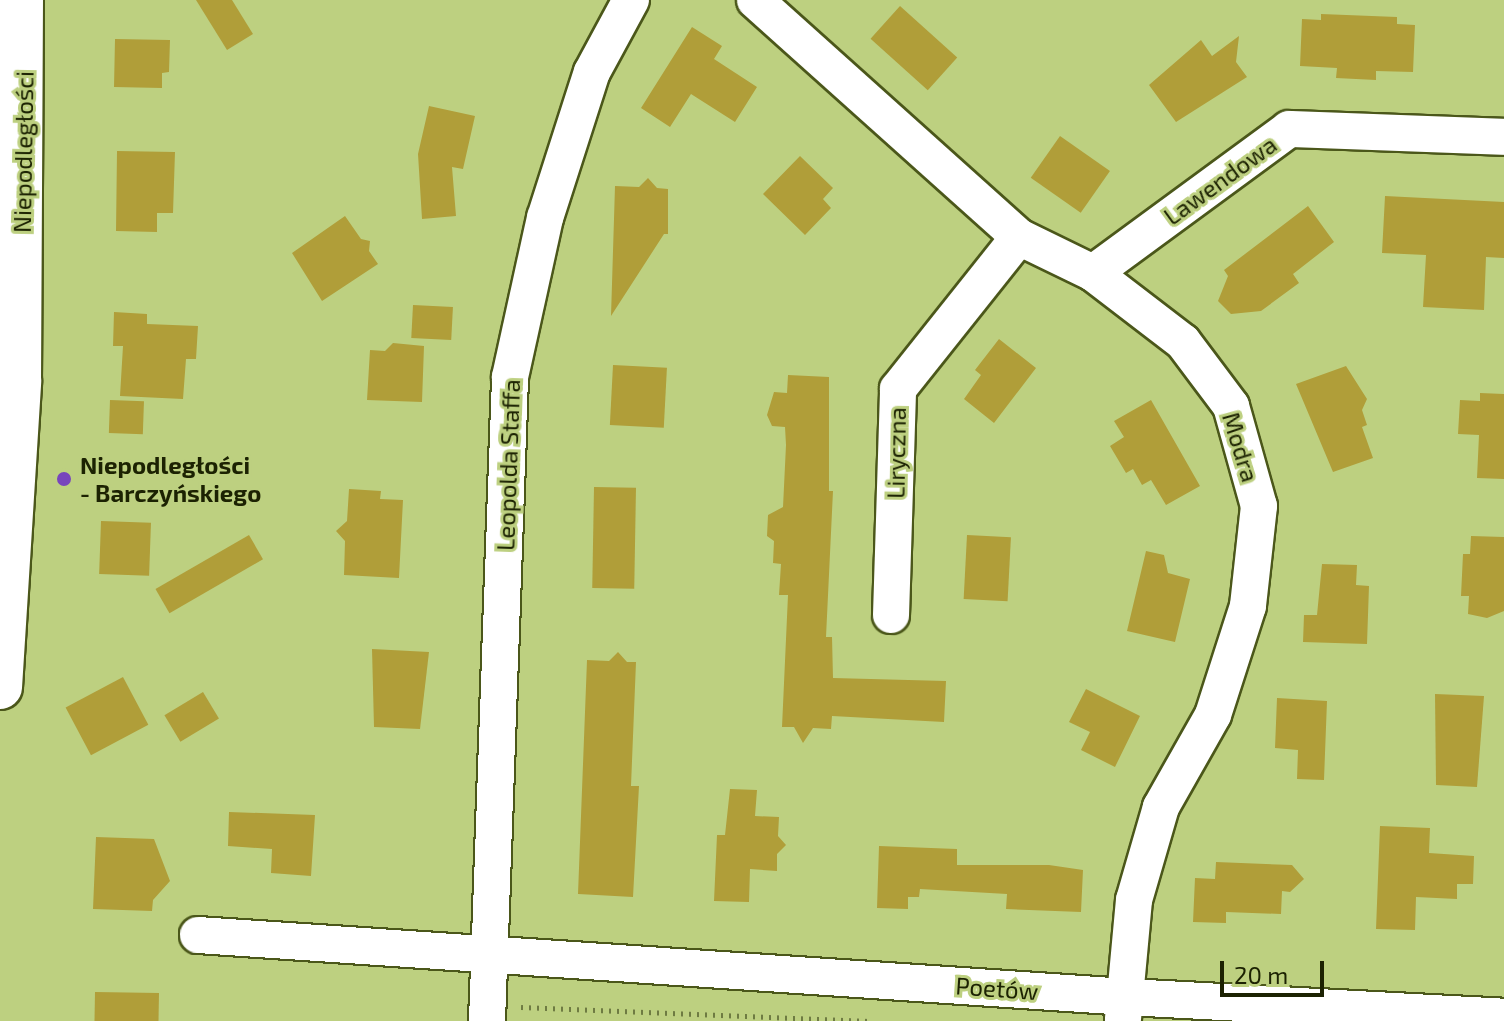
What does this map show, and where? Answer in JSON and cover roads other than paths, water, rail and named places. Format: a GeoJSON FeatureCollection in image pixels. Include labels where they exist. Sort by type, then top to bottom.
{"type":"FeatureCollection","features":[{"type":"Feature","properties":{"kind":"street","name":"Niepodległości"},"geometry":{"type":"LineString","coordinates":[[0,687],[21,0]]}},
{"type":"Feature","properties":{"kind":"street","name":"Leopolda Staffa"},"geometry":{"type":"LineString","coordinates":[[488,1014],[510,377],[545,218],[592,72],[631,0]]}},
{"type":"Feature","properties":{"kind":"street","name":"Modra"},"geometry":{"type":"LineString","coordinates":[[755,0],[1019,237],[1093,273],[1183,342],[1231,406],[1259,506],[1248,606],[1213,715],[1161,807],[1134,900],[1124,1009]]}},
{"type":"Feature","properties":{"kind":"street","name":"Lawendowa"},"geometry":{"type":"LineString","coordinates":[[1093,273],[1289,129],[1504,137]]}},
{"type":"Feature","properties":{"kind":"street","name":"Liryczna"},"geometry":{"type":"LineString","coordinates":[[891,615],[898,389],[1019,237]]}},
{"type":"Feature","properties":{"kind":"street"},"geometry":{"type":"LineString","coordinates":[[198,935],[491,951]]}},
{"type":"Feature","properties":{"kind":"street","name":"Poetów"},"geometry":{"type":"LineString","coordinates":[[491,951],[1124,1009],[1504,1017]]}},
{"type":"Feature","properties":{"kind":"place","name":"Niepodległości - Barczyńskiego"},"geometry":{"type":"Point","coordinates":[64,479]}}]}
